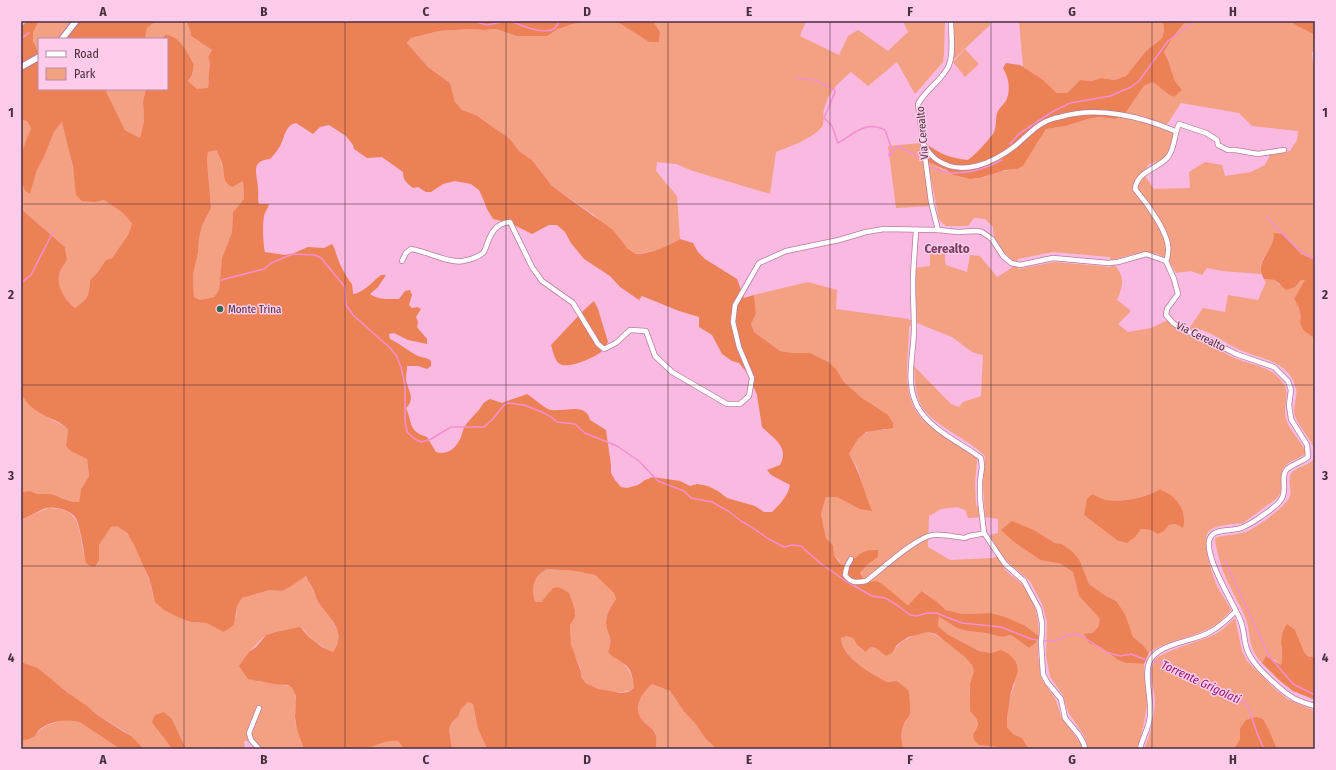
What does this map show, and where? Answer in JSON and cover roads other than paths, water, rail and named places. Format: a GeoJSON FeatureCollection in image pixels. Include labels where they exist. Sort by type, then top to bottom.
{"type":"FeatureCollection","features":[{"type":"Feature","properties":{"kind":"street"},"geometry":{"type":"LineString","coordinates":[[63,38],[76,21]]}},
{"type":"Feature","properties":{"kind":"street","name":"Via Cerealto"},"geometry":{"type":"LineString","coordinates":[[938,230],[931,202],[918,104],[921,98],[949,66],[951,58],[952,21]]}},
{"type":"Feature","properties":{"kind":"street"},"geometry":{"type":"LineString","coordinates":[[21,67],[38,58]]}},
{"type":"Feature","properties":{"kind":"street"},"geometry":{"type":"LineString","coordinates":[[923,144],[930,155],[937,161],[949,166],[971,168],[994,160],[1014,147],[1042,123],[1061,116],[1084,112],[1114,114],[1158,124],[1175,131]]}},
{"type":"Feature","properties":{"kind":"street"},"geometry":{"type":"LineString","coordinates":[[402,261],[406,253],[411,249],[420,250],[449,260],[461,262],[475,258],[484,252],[495,228],[503,222],[510,222],[532,266],[542,281],[573,303],[598,344],[604,349],[616,343],[630,330],[646,331],[655,356],[672,372],[727,404],[740,404],[749,396],[752,378],[739,347],[733,322],[734,305],[759,263],[786,251],[884,229],[958,232],[976,230],[992,239],[1003,256],[1011,263],[1020,265],[1053,258],[1108,264],[1146,254],[1166,261],[1169,251],[1164,234],[1152,210],[1135,189],[1136,182],[1141,176],[1168,157],[1174,141],[1175,131],[1179,124],[1206,133],[1217,140],[1218,145],[1228,150],[1258,154],[1284,150]]}},
{"type":"Feature","properties":{"kind":"street"},"geometry":{"type":"LineString","coordinates":[[916,230],[913,284],[914,330],[911,362],[911,390],[918,408],[931,423],[981,458],[982,467],[980,499],[984,533],[1005,564],[1024,581],[1039,609],[1042,623],[1041,642],[1043,674],[1046,682],[1061,699],[1066,718],[1079,735],[1085,749]]}},
{"type":"Feature","properties":{"kind":"street","name":"Via Cerealto"},"geometry":{"type":"LineString","coordinates":[[1166,261],[1174,278],[1178,294],[1167,309],[1166,315],[1183,330],[1207,339],[1236,354],[1274,367],[1288,381],[1291,390],[1289,405],[1291,419],[1307,445],[1308,457],[1288,469],[1284,474],[1282,500],[1251,523],[1241,528],[1216,532],[1209,541],[1219,577],[1236,611]]}},
{"type":"Feature","properties":{"kind":"street"},"geometry":{"type":"LineString","coordinates":[[851,559],[847,566],[845,575],[850,581],[857,583],[866,581],[928,536],[934,535],[964,538],[969,535],[978,536],[984,533]]}},
{"type":"Feature","properties":{"kind":"street"},"geometry":{"type":"LineString","coordinates":[[1140,749],[1150,718],[1151,703],[1147,674],[1150,660],[1154,654],[1162,649],[1210,632],[1236,611],[1242,625],[1246,648],[1255,663],[1283,691],[1296,700],[1315,706]]}},
{"type":"Feature","properties":{"kind":"street"},"geometry":{"type":"LineString","coordinates":[[259,708],[250,733],[251,740],[259,749]]}},
{"type":"Feature","properties":{"kind":"waterway"},"geometry":{"type":"LineString","coordinates":[[473,21],[487,25],[507,21]]}},
{"type":"Feature","properties":{"kind":"waterway"},"geometry":{"type":"LineString","coordinates":[[510,21],[532,29],[544,31],[554,29],[560,21]]}},
{"type":"Feature","properties":{"kind":"waterway"},"geometry":{"type":"LineString","coordinates":[[1010,144],[1020,133],[1052,112],[1070,103],[1110,96],[1131,87],[1139,81],[1168,41],[1191,24],[1192,21]]}},
{"type":"Feature","properties":{"kind":"waterway"},"geometry":{"type":"LineString","coordinates":[[21,38],[29,33]]}},
{"type":"Feature","properties":{"kind":"waterway"},"geometry":{"type":"LineString","coordinates":[[795,78],[814,80],[834,89],[835,92],[824,118],[832,126],[838,143],[860,129],[866,127],[878,127],[885,130],[891,147],[889,156],[898,146],[921,157]]}},
{"type":"Feature","properties":{"kind":"waterway"},"geometry":{"type":"LineString","coordinates":[[929,167],[950,173],[964,173],[990,166],[1002,160]]}},
{"type":"Feature","properties":{"kind":"waterway"},"geometry":{"type":"LineString","coordinates":[[1267,217],[1295,246],[1315,259]]}},
{"type":"Feature","properties":{"kind":"waterway"},"geometry":{"type":"LineString","coordinates":[[21,283],[31,275],[53,232]]}},
{"type":"Feature","properties":{"kind":"waterway","name":"Torrente Grigolati"},"geometry":{"type":"LineString","coordinates":[[221,280],[264,269],[271,263],[293,254],[315,255],[321,258],[345,287],[346,305],[353,315],[396,355],[401,367],[405,385],[405,421],[407,432],[416,440],[422,442],[431,439],[451,427],[484,427],[492,420],[504,405],[508,403],[524,405],[542,412],[557,422],[575,424],[585,433],[617,446],[639,461],[658,481],[684,491],[691,498],[712,502],[784,547],[792,545],[801,546],[820,563],[844,580],[872,596],[885,598],[910,615],[916,616],[936,613],[962,623],[1001,627],[1031,639],[1038,640]]}},
{"type":"Feature","properties":{"kind":"waterway"},"geometry":{"type":"LineString","coordinates":[[1225,561],[1269,656],[1293,684],[1315,695]]}},
{"type":"Feature","properties":{"kind":"waterway","name":"Torrente Grigolati"},"geometry":{"type":"LineString","coordinates":[[1043,641],[1055,641],[1068,635],[1076,634],[1082,636],[1106,652],[1120,656],[1131,654],[1146,660]]}},
{"type":"Feature","properties":{"kind":"waterway","name":"Torrente Grigolati"},"geometry":{"type":"LineString","coordinates":[[1154,661],[1174,668],[1195,682],[1206,687],[1215,687],[1245,702],[1264,749]]}},
{"type":"Feature","properties":{"kind":"place","name":"Monte Trina"},"geometry":{"type":"Point","coordinates":[220,309]}},
{"type":"Feature","properties":{"kind":"district","name":"Cerealto"},"geometry":{"type":"Point","coordinates":[947,248]}}]}
